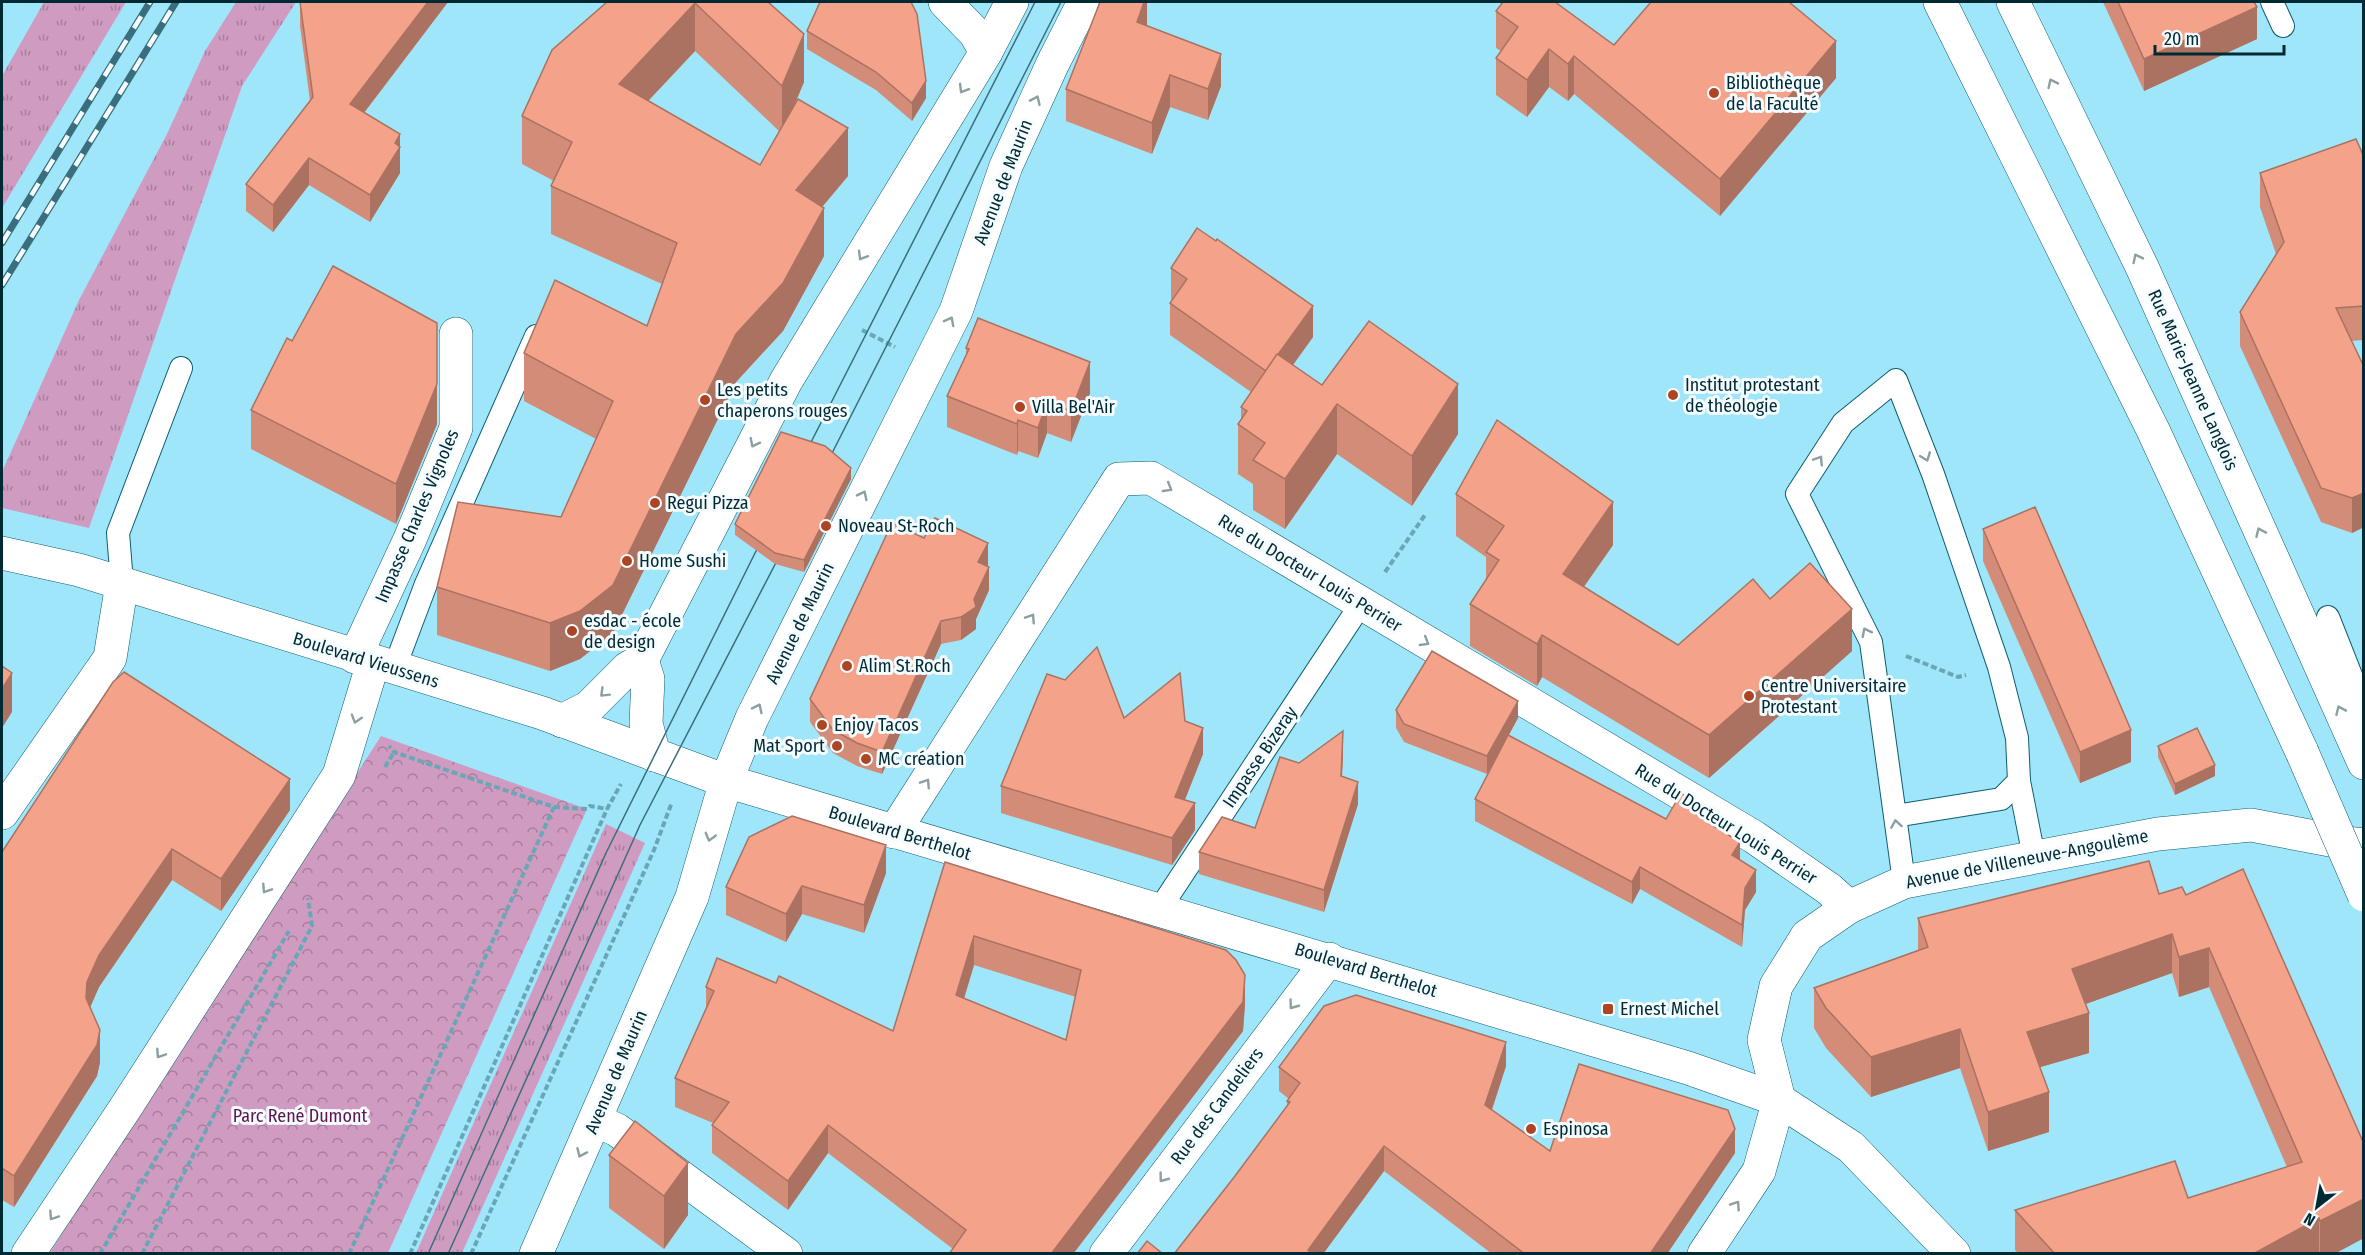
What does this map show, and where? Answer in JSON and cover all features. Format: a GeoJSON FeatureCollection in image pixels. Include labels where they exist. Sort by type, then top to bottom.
{"type":"FeatureCollection","features":[{"type":"Feature","properties":{"kind":"street"},"geometry":{"type":"LineString","coordinates":[[945,2],[975,33],[986,52]]}},
{"type":"Feature","properties":{"kind":"street"},"geometry":{"type":"LineString","coordinates":[[561,721],[589,707],[628,668],[642,660],[786,381],[986,52],[1012,2]]}},
{"type":"Feature","properties":{"kind":"street","name":"Avenue de Maurin"},"geometry":{"type":"LineString","coordinates":[[536,1254],[692,897],[726,781],[752,718],[956,311],[1006,166],[1084,2]]}},
{"type":"Feature","properties":{"kind":"street"},"geometry":{"type":"LineString","coordinates":[[1940,2],[2153,430],[2302,752],[2364,895]]}},
{"type":"Feature","properties":{"kind":"street","name":"Rue Marie-Jeanne Langlois"},"geometry":{"type":"LineString","coordinates":[[2013,2],[2142,267],[2362,755]]}},
{"type":"Feature","properties":{"kind":"street","name":"Impasse Charles Vignoles"},"geometry":{"type":"LineString","coordinates":[[28,1254],[339,775],[410,539],[456,428],[456,334]]}},
{"type":"Feature","properties":{"kind":"street","name":"Rue du Docteur Louis Perrier"},"geometry":{"type":"LineString","coordinates":[[894,832],[1119,479],[1151,478],[1754,837],[1823,884],[1849,907]]}},
{"type":"Feature","properties":{"kind":"street","name":"Boulevard Vieussens"},"geometry":{"type":"LineString","coordinates":[[2,554],[79,570],[122,583],[561,721],[726,781]]}},
{"type":"Feature","properties":{"kind":"street"},"geometry":{"type":"LineString","coordinates":[[2,813],[110,658],[122,583]]}},
{"type":"Feature","properties":{"kind":"street"},"geometry":{"type":"LineString","coordinates":[[642,660],[648,679],[647,752]]}},
{"type":"Feature","properties":{"kind":"street","name":"Boulevard Berthelot"},"geometry":{"type":"LineString","coordinates":[[726,781],[1681,1065],[1779,1100],[1851,1147],[1954,1254]]}},
{"type":"Feature","properties":{"kind":"street","name":"Avenue de Villeneuve-Angoulème"},"geometry":{"type":"LineString","coordinates":[[1779,1100],[1764,1040],[1776,986],[1807,936],[1849,907],[1904,882],[2158,834],[2251,825],[2364,845]]}},
{"type":"Feature","properties":{"kind":"street","name":"Rue des Candeliers"},"geometry":{"type":"LineString","coordinates":[[1106,1254],[1329,959]]}},
{"type":"Feature","properties":{"kind":"street"},"geometry":{"type":"LineString","coordinates":[[1704,1254],[1759,1171],[1779,1100]]}},
{"type":"Feature","properties":{"kind":"street"},"geometry":{"type":"LineString","coordinates":[[596,1120],[617,1130],[786,1254]]}},
{"type":"Feature","properties":{"kind":"lane"},"geometry":{"type":"LineString","coordinates":[[2272,2],[2283,26]]}},
{"type":"Feature","properties":{"kind":"lane"},"geometry":{"type":"LineString","coordinates":[[374,663],[426,584],[543,321]]}},
{"type":"Feature","properties":{"kind":"lane"},"geometry":{"type":"LineString","coordinates":[[122,583],[118,533],[181,368]]}},
{"type":"Feature","properties":{"kind":"lane"},"geometry":{"type":"LineString","coordinates":[[1904,882],[1871,642],[1797,494],[1843,423],[1896,380],[1932,474],[1999,666],[2018,738],[2019,781],[2034,857]]}},
{"type":"Feature","properties":{"kind":"lane","name":"Impasse Bizeray"},"geometry":{"type":"LineString","coordinates":[[1159,910],[1362,604]]}},
{"type":"Feature","properties":{"kind":"lane"},"geometry":{"type":"LineString","coordinates":[[2328,617],[2364,708]]}},
{"type":"Feature","properties":{"kind":"lane"},"geometry":{"type":"LineString","coordinates":[[1895,816],[2001,799],[2019,781]]}},
{"type":"Feature","properties":{"kind":"path"},"geometry":{"type":"LineString","coordinates":[[828,311],[927,365]]}},
{"type":"Feature","properties":{"kind":"path"},"geometry":{"type":"LineString","coordinates":[[1362,604],[1425,515]]}},
{"type":"Feature","properties":{"kind":"path"},"geometry":{"type":"LineString","coordinates":[[1871,642],[1958,677],[1999,666]]}},
{"type":"Feature","properties":{"kind":"path"},"geometry":{"type":"LineString","coordinates":[[387,744],[394,752],[554,807],[586,809],[590,806],[607,809]]}},
{"type":"Feature","properties":{"kind":"path"},"geometry":{"type":"LineString","coordinates":[[382,771],[394,752]]}},
{"type":"Feature","properties":{"kind":"path"},"geometry":{"type":"LineString","coordinates":[[410,1254],[607,809],[647,752]]}},
{"type":"Feature","properties":{"kind":"path"},"geometry":{"type":"LineString","coordinates":[[471,1254],[654,850],[686,767]]}},
{"type":"Feature","properties":{"kind":"path"},"geometry":{"type":"LineString","coordinates":[[349,1254],[554,807]]}},
{"type":"Feature","properties":{"kind":"path"},"geometry":{"type":"LineString","coordinates":[[302,908],[314,888]]}},
{"type":"Feature","properties":{"kind":"path"},"geometry":{"type":"LineString","coordinates":[[141,1254],[312,926],[308,898]]}},
{"type":"Feature","properties":{"kind":"path"},"geometry":{"type":"LineString","coordinates":[[100,1254],[290,929]]}},
{"type":"Feature","properties":{"kind":"green space"},"geometry":{"type":"Polygon","coordinates":[[[44,2],[126,2],[2,208],[2,76],[44,2]]]}},
{"type":"Feature","properties":{"kind":"green space"},"geometry":{"type":"Polygon","coordinates":[[[236,2],[296,2],[242,86],[89,528],[2,508],[2,472],[79,300],[167,134],[205,51],[236,2]]]}},
{"type":"Feature","properties":{"kind":"green space","name":"Parc René Dumont"},"geometry":{"type":"Polygon","coordinates":[[[381,736],[587,809],[388,1253],[49,1254],[381,736]]]}},
{"type":"Feature","properties":{"kind":"green space"},"geometry":{"type":"Polygon","coordinates":[[[606,824],[645,843],[462,1253],[416,1253],[606,824]]]}},
{"type":"Feature","properties":{"kind":"building"},"geometry":{"type":"Polygon","coordinates":[[[300,2],[428,2],[350,104],[400,134],[395,143],[400,147],[370,195],[309,158],[273,205],[246,184],[313,97],[300,2]]]}},
{"type":"Feature","properties":{"kind":"building"},"geometry":{"type":"Polygon","coordinates":[[[607,2],[768,2],[804,34],[782,86],[695,3],[619,84],[760,165],[798,99],[848,128],[796,190],[824,208],[783,283],[736,334],[613,585],[580,611],[550,623],[437,587],[458,502],[561,517],[613,401],[524,353],[555,280],[647,326],[677,243],[551,186],[572,142],[522,116],[552,50],[607,2]]]}},
{"type":"Feature","properties":{"kind":"building"},"geometry":{"type":"Polygon","coordinates":[[[820,2],[911,2],[917,14],[926,81],[912,103],[876,72],[807,31],[820,2]]]}},
{"type":"Feature","properties":{"kind":"building"},"geometry":{"type":"Polygon","coordinates":[[[1100,2],[1144,2],[1137,22],[1221,54],[1208,89],[1170,75],[1152,123],[1066,89],[1100,2]]]}},
{"type":"Feature","properties":{"kind":"building","name":"Bibliothèque de la Faculté"},"geometry":{"type":"Polygon","coordinates":[[[1503,2],[1555,2],[1614,45],[1651,2],[1789,2],[1836,41],[1720,179],[1574,56],[1568,64],[1549,49],[1527,80],[1496,58],[1518,27],[1496,11],[1503,2]]]}},
{"type":"Feature","properties":{"kind":"building"},"geometry":{"type":"Polygon","coordinates":[[[2118,2],[2254,2],[2257,7],[2144,59],[2118,2]]]}},
{"type":"Feature","properties":{"kind":"building"},"geometry":{"type":"Polygon","coordinates":[[[2356,139],[2364,157],[2364,306],[2336,308],[2364,367],[2364,493],[2352,498],[2321,488],[2240,312],[2284,242],[2260,173],[2356,139]]]}},
{"type":"Feature","properties":{"kind":"building"},"geometry":{"type":"Polygon","coordinates":[[[1197,228],[1216,241],[1217,239],[1313,306],[1266,371],[1170,303],[1187,279],[1171,268],[1197,228]]]}},
{"type":"Feature","properties":{"kind":"building"},"geometry":{"type":"Polygon","coordinates":[[[333,266],[437,323],[437,384],[396,484],[251,410],[287,338],[292,341],[333,266]]]}},
{"type":"Feature","properties":{"kind":"building"},"geometry":{"type":"Polygon","coordinates":[[[978,318],[1090,362],[1071,411],[1047,402],[1038,428],[1018,420],[1017,424],[947,396],[969,349],[966,348],[978,318]]]}},
{"type":"Feature","properties":{"kind":"building"},"geometry":{"type":"Polygon","coordinates":[[[1369,321],[1458,384],[1412,456],[1337,404],[1285,479],[1253,460],[1265,443],[1238,424],[1247,411],[1241,407],[1277,354],[1322,385],[1369,321]]]}},
{"type":"Feature","properties":{"kind":"building"},"geometry":{"type":"Polygon","coordinates":[[[1497,420],[1613,502],[1563,574],[1678,645],[1753,579],[1770,599],[1810,563],[1852,609],[1709,735],[1542,635],[1537,644],[1470,604],[1499,560],[1486,552],[1504,526],[1456,494],[1497,420]]]}},
{"type":"Feature","properties":{"kind":"building"},"geometry":{"type":"Polygon","coordinates":[[[781,432],[825,446],[851,468],[804,560],[775,553],[735,524],[781,432]]]}},
{"type":"Feature","properties":{"kind":"building"},"geometry":{"type":"Polygon","coordinates":[[[2035,507],[2131,730],[2080,752],[1983,529],[2035,507]]]}},
{"type":"Feature","properties":{"kind":"building"},"geometry":{"type":"Polygon","coordinates":[[[935,518],[988,543],[978,562],[989,567],[974,599],[976,607],[961,617],[941,621],[882,752],[857,743],[833,730],[810,699],[892,523],[924,538],[935,518]]]}},
{"type":"Feature","properties":{"kind":"building"},"geometry":{"type":"Polygon","coordinates":[[[1097,647],[1124,718],[1180,673],[1185,721],[1203,728],[1175,797],[1195,803],[1172,838],[1001,786],[1047,674],[1065,680],[1097,647]]]}},
{"type":"Feature","properties":{"kind":"building"},"geometry":{"type":"Polygon","coordinates":[[[1432,651],[1518,701],[1487,756],[1404,724],[1396,710],[1432,651]]]}},
{"type":"Feature","properties":{"kind":"building"},"geometry":{"type":"Polygon","coordinates":[[[2,666],[12,673],[2,689],[2,666]]]}},
{"type":"Feature","properties":{"kind":"building"},"geometry":{"type":"Polygon","coordinates":[[[124,672],[290,779],[221,879],[172,849],[99,955],[87,982],[86,998],[100,1030],[97,1045],[14,1176],[2,1168],[2,852],[113,682],[124,672]]]}},
{"type":"Feature","properties":{"kind":"building"},"geometry":{"type":"Polygon","coordinates":[[[2197,728],[2215,765],[2175,784],[2158,746],[2197,728]]]}},
{"type":"Feature","properties":{"kind":"building"},"geometry":{"type":"Polygon","coordinates":[[[1343,731],[1341,776],[1358,782],[1324,890],[1199,852],[1222,817],[1255,828],[1280,757],[1299,763],[1343,731]]]}},
{"type":"Feature","properties":{"kind":"building"},"geometry":{"type":"Polygon","coordinates":[[[1508,735],[1666,819],[1681,793],[1715,814],[1710,824],[1740,842],[1732,855],[1756,870],[1745,888],[1742,925],[1640,867],[1632,882],[1475,799],[1508,735]]]}},
{"type":"Feature","properties":{"kind":"building"},"geometry":{"type":"Polygon","coordinates":[[[792,816],[886,845],[864,905],[802,886],[786,914],[726,887],[749,837],[792,816]]]}},
{"type":"Feature","properties":{"kind":"building"},"geometry":{"type":"Polygon","coordinates":[[[2149,861],[2159,894],[2182,887],[2186,895],[2243,869],[2364,1144],[2364,1199],[2320,1221],[2319,1218],[2253,1254],[2055,1254],[2015,1210],[2175,1161],[2188,1198],[2302,1162],[2209,948],[2179,957],[2172,934],[2072,969],[2089,1013],[2027,1032],[2049,1092],[1988,1112],[1960,1029],[1871,1057],[1826,1008],[1814,988],[1928,947],[1918,918],[2149,861]]]}},
{"type":"Feature","properties":{"kind":"building"},"geometry":{"type":"Polygon","coordinates":[[[945,862],[1226,950],[1236,960],[1245,975],[1243,1002],[1051,1254],[949,1254],[966,1230],[828,1125],[788,1181],[712,1125],[729,1102],[675,1078],[714,991],[706,987],[717,958],[776,983],[779,976],[893,1031],[945,862]],[[974,936],[956,995],[1066,1040],[1081,970],[974,936]]]}},
{"type":"Feature","properties":{"kind":"building"},"geometry":{"type":"Polygon","coordinates":[[[1356,995],[1506,1042],[1485,1105],[1550,1151],[1579,1064],[1728,1110],[1735,1129],[1650,1254],[1525,1254],[1384,1146],[1308,1250],[1313,1254],[1174,1254],[1290,1102],[1287,1101],[1300,1083],[1279,1067],[1324,1006],[1356,995]]]}},
{"type":"Feature","properties":{"kind":"building"},"geometry":{"type":"Polygon","coordinates":[[[635,1121],[688,1163],[664,1196],[609,1155],[635,1121]]]}},
{"type":"Feature","properties":{"kind":"building"},"geometry":{"type":"Polygon","coordinates":[[[1147,1241],[1163,1254],[1137,1254],[1147,1241]]]}},
{"type":"Feature","properties":{"kind":"tram line"},"geometry":{"type":"LineString","coordinates":[[804,456],[1035,2]]}},
{"type":"Feature","properties":{"kind":"tram line"},"geometry":{"type":"LineString","coordinates":[[825,467],[1061,2]]}},
{"type":"Feature","properties":{"kind":"tram line"},"geometry":{"type":"LineString","coordinates":[[428,1254],[606,853],[763,537]]}},
{"type":"Feature","properties":{"kind":"tram line"},"geometry":{"type":"LineString","coordinates":[[448,1254],[640,825],[783,549]]}},
{"type":"Feature","properties":{"kind":"railway"},"geometry":{"type":"LineString","coordinates":[[2,243],[150,2]]}},
{"type":"Feature","properties":{"kind":"railway"},"geometry":{"type":"LineString","coordinates":[[2,285],[176,2]]}},
{"type":"Feature","properties":{"kind":"place","name":"Bibliothèque de la Faculté"},"geometry":{"type":"Point","coordinates":[1714,93]}},
{"type":"Feature","properties":{"kind":"place","name":"Institut protestant de théologie"},"geometry":{"type":"Point","coordinates":[1673,395]}},
{"type":"Feature","properties":{"kind":"place","name":"Les petits chaperons rouges"},"geometry":{"type":"Point","coordinates":[705,400]}},
{"type":"Feature","properties":{"kind":"place","name":"Villa Bel'Air"},"geometry":{"type":"Point","coordinates":[1020,407]}},
{"type":"Feature","properties":{"kind":"place","name":"Regui Pizza"},"geometry":{"type":"Point","coordinates":[655,503]}},
{"type":"Feature","properties":{"kind":"place","name":"Noveau St-Roch"},"geometry":{"type":"Point","coordinates":[826,526]}},
{"type":"Feature","properties":{"kind":"place","name":"Home Sushi"},"geometry":{"type":"Point","coordinates":[627,561]}},
{"type":"Feature","properties":{"kind":"place","name":"esdac - école de design"},"geometry":{"type":"Point","coordinates":[572,631]}},
{"type":"Feature","properties":{"kind":"place","name":"Alim St.Roch"},"geometry":{"type":"Point","coordinates":[847,666]}},
{"type":"Feature","properties":{"kind":"place","name":"Centre Universitaire Protestant"},"geometry":{"type":"Point","coordinates":[1749,696]}},
{"type":"Feature","properties":{"kind":"place","name":"Enjoy Tacos"},"geometry":{"type":"Point","coordinates":[822,725]}},
{"type":"Feature","properties":{"kind":"place","name":"Mat Sport"},"geometry":{"type":"Point","coordinates":[837,746]}},
{"type":"Feature","properties":{"kind":"place","name":"MC création"},"geometry":{"type":"Point","coordinates":[866,759]}},
{"type":"Feature","properties":{"kind":"place","name":"Ernest Michel"},"geometry":{"type":"Point","coordinates":[1608,1009]}},
{"type":"Feature","properties":{"kind":"place","name":"Espinosa"},"geometry":{"type":"Point","coordinates":[1531,1129]}}]}
